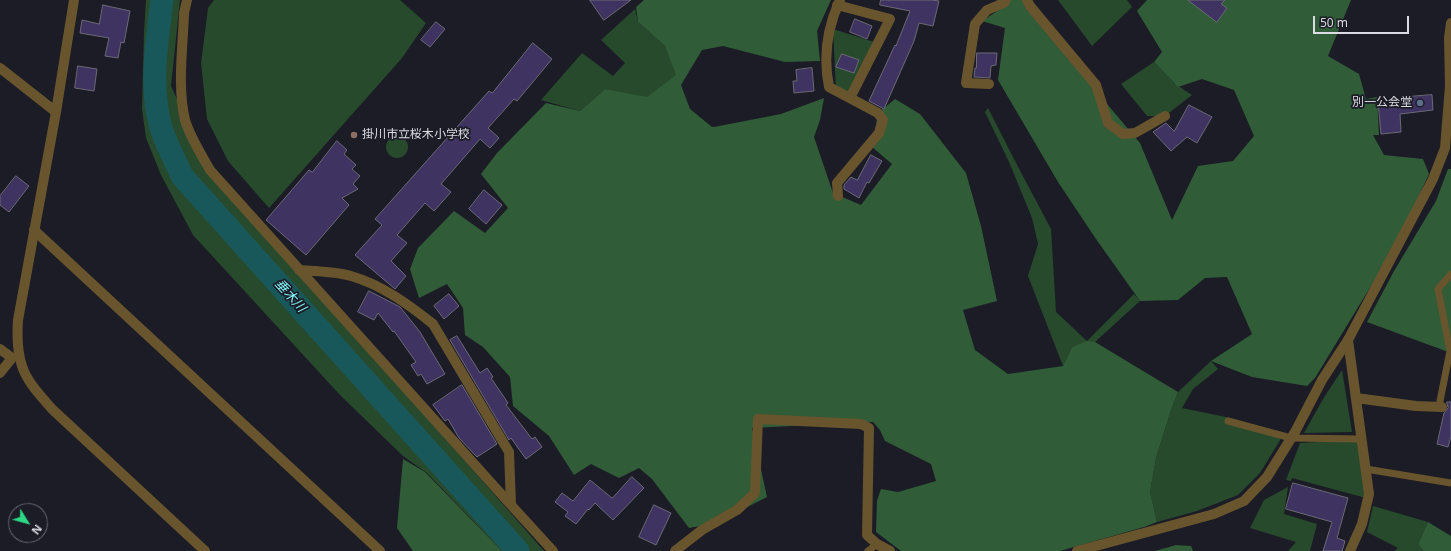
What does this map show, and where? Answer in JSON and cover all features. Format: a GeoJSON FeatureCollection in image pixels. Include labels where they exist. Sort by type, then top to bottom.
{"type":"FeatureCollection","features":[{"type":"Feature","properties":{"kind":"street"},"geometry":{"type":"LineString","coordinates":[[74,0],[56,112],[18,320],[17,343],[22,366],[31,383],[52,409],[205,551]]}},
{"type":"Feature","properties":{"kind":"street"},"geometry":{"type":"LineString","coordinates":[[187,0],[184,13],[181,97],[186,122],[196,147],[210,170],[553,551]]}},
{"type":"Feature","properties":{"kind":"street"},"geometry":{"type":"LineString","coordinates":[[989,84],[966,83],[975,24],[986,10],[1004,3],[1006,0]]}},
{"type":"Feature","properties":{"kind":"street"},"geometry":{"type":"LineString","coordinates":[[1027,0],[1030,6],[1096,85],[1108,123],[1123,134],[1135,134],[1165,116]]}},
{"type":"Feature","properties":{"kind":"street"},"geometry":{"type":"LineString","coordinates":[[838,196],[837,183],[879,133],[883,120],[878,113],[850,98],[830,87],[826,70],[827,44],[834,12],[839,2],[890,19],[850,98]]}},
{"type":"Feature","properties":{"kind":"street"},"geometry":{"type":"LineString","coordinates":[[1077,551],[1214,514],[1244,501],[1267,477],[1291,438],[1322,380],[1348,340],[1433,179],[1445,148],[1450,86],[1449,38],[1451,29]]}},
{"type":"Feature","properties":{"kind":"street"},"geometry":{"type":"LineString","coordinates":[[0,68],[56,112]]}},
{"type":"Feature","properties":{"kind":"street"},"geometry":{"type":"LineString","coordinates":[[34,230],[380,551]]}},
{"type":"Feature","properties":{"kind":"street"},"geometry":{"type":"LineString","coordinates":[[299,270],[350,275],[385,290],[433,324],[508,452],[511,505]]}},
{"type":"Feature","properties":{"kind":"street"},"geometry":{"type":"LineString","coordinates":[[1348,340],[1369,494],[1362,524],[1350,551]]}},
{"type":"Feature","properties":{"kind":"street"},"geometry":{"type":"LineString","coordinates":[[0,349],[12,358]]}},
{"type":"Feature","properties":{"kind":"street"},"geometry":{"type":"LineString","coordinates":[[0,373],[19,350]]}},
{"type":"Feature","properties":{"kind":"street"},"geometry":{"type":"LineString","coordinates":[[1356,398],[1416,406],[1441,404]]}},
{"type":"Feature","properties":{"kind":"street"},"geometry":{"type":"LineString","coordinates":[[675,551],[702,530],[737,510],[755,493],[758,419],[861,424],[869,428],[866,535],[877,544],[890,551]]}},
{"type":"Feature","properties":{"kind":"lane"},"geometry":{"type":"LineString","coordinates":[[1441,404],[1450,351],[1438,289],[1451,274]]}},
{"type":"Feature","properties":{"kind":"lane"},"geometry":{"type":"LineString","coordinates":[[1228,421],[1291,438],[1362,439]]}},
{"type":"Feature","properties":{"kind":"lane"},"geometry":{"type":"LineString","coordinates":[[1366,469],[1451,483]]}},
{"type":"Feature","properties":{"kind":"lane"},"geometry":{"type":"LineString","coordinates":[[868,551],[877,544]]}},
{"type":"Feature","properties":{"kind":"green space"},"geometry":{"type":"Polygon","coordinates":[[[146,0],[180,0],[171,86],[204,159],[269,238],[544,551],[502,551],[427,473],[403,456],[340,395],[193,235],[161,175],[146,138],[142,109],[146,0]]]}},
{"type":"Feature","properties":{"kind":"green space"},"geometry":{"type":"Polygon","coordinates":[[[214,0],[400,0],[426,23],[402,58],[269,208],[228,161],[207,119],[201,63],[208,8],[214,0]]]}},
{"type":"Feature","properties":{"kind":"green space"},"geometry":{"type":"Polygon","coordinates":[[[644,0],[831,0],[817,31],[820,61],[785,62],[723,46],[702,50],[681,85],[690,109],[714,127],[781,114],[824,98],[820,120],[814,137],[833,193],[861,205],[892,164],[872,147],[878,113],[895,99],[920,114],[966,173],[981,226],[997,301],[963,310],[975,350],[1008,374],[1063,366],[1072,347],[1087,341],[1095,342],[1178,392],[1156,458],[1150,492],[1157,522],[1060,551],[901,551],[876,532],[877,501],[881,489],[898,492],[936,481],[931,464],[885,441],[880,430],[873,422],[752,428],[767,497],[716,523],[689,528],[652,479],[639,468],[619,478],[591,464],[574,475],[549,436],[513,406],[510,377],[483,347],[465,335],[463,308],[447,284],[419,298],[410,269],[418,248],[454,211],[485,233],[508,208],[481,174],[497,153],[546,103],[580,111],[605,89],[647,97],[676,75],[665,46],[638,22],[636,7],[644,0]]]}},
{"type":"Feature","properties":{"kind":"green space"},"geometry":{"type":"Polygon","coordinates":[[[1010,0],[1025,0],[1037,21],[1140,143],[1172,220],[1198,166],[1233,161],[1254,136],[1234,90],[1202,79],[1178,87],[1154,62],[1162,52],[1137,11],[1147,0],[1351,0],[1328,56],[1359,74],[1366,99],[1377,97],[1379,135],[1373,135],[1384,155],[1423,159],[1429,174],[1411,213],[1371,286],[1315,378],[1307,386],[1252,377],[1211,361],[1252,334],[1227,277],[1205,278],[1178,300],[1140,301],[1058,182],[998,80],[1005,28],[982,21],[1008,4],[1010,0]]]}},
{"type":"Feature","properties":{"kind":"green space"},"geometry":{"type":"Polygon","coordinates":[[[1058,0],[1127,0],[1132,7],[1092,46],[1058,0]]]}},
{"type":"Feature","properties":{"kind":"green space"},"geometry":{"type":"Polygon","coordinates":[[[635,9],[638,22],[665,46],[677,75],[645,100],[605,89],[580,111],[541,100],[582,53],[613,76],[625,63],[601,40],[635,9]]]}},
{"type":"Feature","properties":{"kind":"green space"},"geometry":{"type":"Polygon","coordinates":[[[833,29],[874,42],[847,96],[836,90],[833,29]]]}},
{"type":"Feature","properties":{"kind":"green space"},"geometry":{"type":"Polygon","coordinates":[[[1154,62],[1174,83],[1192,95],[1165,116],[1147,116],[1121,84],[1154,62]]]}},
{"type":"Feature","properties":{"kind":"green space"},"geometry":{"type":"Polygon","coordinates":[[[988,108],[1051,229],[1056,312],[1087,341],[1134,294],[1140,301],[1095,342],[1087,342],[1072,347],[1063,366],[1028,276],[1038,244],[1032,218],[1009,162],[985,112],[988,108]]]}},
{"type":"Feature","properties":{"kind":"green space"},"geometry":{"type":"Polygon","coordinates":[[[397,136],[405,139],[408,147],[405,155],[397,158],[389,155],[386,147],[389,139],[397,136]]]}},
{"type":"Feature","properties":{"kind":"green space"},"geometry":{"type":"Polygon","coordinates":[[[1448,169],[1451,169],[1451,353],[1367,322],[1394,271],[1436,201],[1448,169]]]}},
{"type":"Feature","properties":{"kind":"green space"},"geometry":{"type":"Polygon","coordinates":[[[1211,361],[1218,369],[1193,389],[1182,408],[1231,418],[1282,437],[1260,473],[1238,495],[1197,511],[1157,522],[1150,492],[1156,458],[1171,410],[1178,392],[1211,361]]]}},
{"type":"Feature","properties":{"kind":"green space"},"geometry":{"type":"Polygon","coordinates":[[[1342,370],[1352,432],[1304,433],[1323,399],[1342,370]]]}},
{"type":"Feature","properties":{"kind":"green space"},"geometry":{"type":"Polygon","coordinates":[[[1362,439],[1366,498],[1292,478],[1291,481],[1286,480],[1300,443],[1362,439]]]}},
{"type":"Feature","properties":{"kind":"green space"},"geometry":{"type":"Polygon","coordinates":[[[403,459],[425,472],[502,551],[413,551],[397,528],[403,459]]]}},
{"type":"Feature","properties":{"kind":"green space"},"geometry":{"type":"Polygon","coordinates":[[[1288,487],[1284,514],[1317,524],[1310,551],[1288,551],[1296,542],[1250,528],[1264,500],[1288,487]]]}},
{"type":"Feature","properties":{"kind":"green space"},"geometry":{"type":"Polygon","coordinates":[[[1373,506],[1428,522],[1418,544],[1424,551],[1394,551],[1398,548],[1367,532],[1373,506]]]}},
{"type":"Feature","properties":{"kind":"green space"},"geometry":{"type":"Polygon","coordinates":[[[1428,522],[1451,536],[1451,551],[1424,551],[1418,544],[1428,522]]]}},
{"type":"Feature","properties":{"kind":"green space"},"geometry":{"type":"Polygon","coordinates":[[[1176,545],[1191,546],[1193,551],[1155,551],[1176,545]]]}},
{"type":"Feature","properties":{"kind":"building"},"geometry":{"type":"Polygon","coordinates":[[[590,0],[631,0],[604,20],[590,0]]]}},
{"type":"Feature","properties":{"kind":"building"},"geometry":{"type":"Polygon","coordinates":[[[881,0],[939,1],[933,26],[919,23],[914,41],[884,109],[869,101],[895,45],[896,46],[910,11],[880,5],[881,0]]]}},
{"type":"Feature","properties":{"kind":"building"},"geometry":{"type":"Polygon","coordinates":[[[1188,0],[1225,0],[1221,4],[1227,8],[1217,22],[1188,0]]]}},
{"type":"Feature","properties":{"kind":"building"},"geometry":{"type":"Polygon","coordinates":[[[103,5],[130,11],[124,43],[121,42],[118,58],[105,56],[109,38],[80,33],[82,20],[99,24],[103,5]]]}},
{"type":"Feature","properties":{"kind":"building"},"geometry":{"type":"Polygon","coordinates":[[[855,19],[872,26],[867,39],[850,32],[855,19]]]}},
{"type":"Feature","properties":{"kind":"building"},"geometry":{"type":"Polygon","coordinates":[[[436,22],[445,29],[430,47],[421,40],[436,22]]]}},
{"type":"Feature","properties":{"kind":"building"},"geometry":{"type":"Polygon","coordinates":[[[533,43],[552,59],[517,101],[514,99],[488,128],[499,138],[490,148],[480,139],[441,184],[451,192],[434,211],[425,203],[397,235],[407,243],[391,261],[406,276],[395,289],[355,255],[382,225],[375,219],[489,91],[492,93],[533,43]]]}},
{"type":"Feature","properties":{"kind":"building"},"geometry":{"type":"Polygon","coordinates":[[[977,53],[997,53],[996,65],[991,66],[990,78],[974,77],[977,53]]]}},
{"type":"Feature","properties":{"kind":"building"},"geometry":{"type":"Polygon","coordinates":[[[842,54],[859,60],[854,73],[836,67],[842,54]]]}},
{"type":"Feature","properties":{"kind":"building"},"geometry":{"type":"Polygon","coordinates":[[[78,66],[97,69],[94,91],[75,88],[78,66]]]}},
{"type":"Feature","properties":{"kind":"building"},"geometry":{"type":"Polygon","coordinates":[[[812,68],[814,91],[794,93],[793,81],[797,81],[796,70],[812,68]]]}},
{"type":"Feature","properties":{"kind":"building"},"geometry":{"type":"Polygon","coordinates":[[[1432,95],[1433,110],[1400,114],[1401,132],[1381,134],[1378,102],[1408,99],[1407,97],[1432,95]]]}},
{"type":"Feature","properties":{"kind":"building"},"geometry":{"type":"Polygon","coordinates":[[[1189,105],[1212,117],[1197,143],[1187,137],[1171,151],[1153,132],[1166,123],[1174,131],[1189,105]]]}},
{"type":"Feature","properties":{"kind":"building"},"geometry":{"type":"Polygon","coordinates":[[[337,141],[347,150],[344,154],[356,165],[352,169],[360,176],[353,184],[358,189],[342,198],[349,205],[306,255],[266,220],[309,170],[312,172],[337,141]]]}},
{"type":"Feature","properties":{"kind":"building"},"geometry":{"type":"Polygon","coordinates":[[[871,155],[882,161],[869,183],[867,182],[859,198],[844,189],[844,185],[851,177],[857,180],[871,155]]]}},
{"type":"Feature","properties":{"kind":"building"},"geometry":{"type":"Polygon","coordinates":[[[16,176],[29,186],[9,212],[0,205],[0,196],[16,176]]]}},
{"type":"Feature","properties":{"kind":"building"},"geometry":{"type":"Polygon","coordinates":[[[484,190],[502,205],[486,224],[469,209],[484,190]]]}},
{"type":"Feature","properties":{"kind":"building"},"geometry":{"type":"Polygon","coordinates":[[[369,291],[400,307],[420,332],[445,374],[427,384],[421,374],[418,376],[411,365],[416,362],[394,331],[393,332],[378,313],[374,320],[358,312],[369,291]]]}},
{"type":"Feature","properties":{"kind":"building"},"geometry":{"type":"Polygon","coordinates":[[[449,294],[459,306],[444,319],[434,306],[449,294]]]}},
{"type":"Feature","properties":{"kind":"building"},"geometry":{"type":"Polygon","coordinates":[[[457,336],[480,373],[487,368],[493,377],[491,378],[508,403],[506,405],[532,439],[535,437],[542,447],[526,459],[511,438],[509,440],[450,340],[457,336]]]}},
{"type":"Feature","properties":{"kind":"building"},"geometry":{"type":"Polygon","coordinates":[[[462,385],[497,444],[477,457],[459,438],[448,419],[445,421],[433,405],[462,385]]]}},
{"type":"Feature","properties":{"kind":"building"},"geometry":{"type":"Polygon","coordinates":[[[1447,402],[1451,402],[1451,436],[1448,447],[1437,444],[1444,413],[1448,408],[1447,402]]]}},
{"type":"Feature","properties":{"kind":"building"},"geometry":{"type":"Polygon","coordinates":[[[632,477],[644,488],[613,520],[595,503],[576,524],[565,516],[568,512],[555,502],[562,493],[573,501],[590,480],[612,498],[632,477]]]}},
{"type":"Feature","properties":{"kind":"building"},"geometry":{"type":"Polygon","coordinates":[[[1293,483],[1348,498],[1337,538],[1345,541],[1342,551],[1323,551],[1332,522],[1286,509],[1293,483]]]}},
{"type":"Feature","properties":{"kind":"building"},"geometry":{"type":"Polygon","coordinates":[[[654,505],[671,513],[656,545],[639,537],[654,505]]]}},
{"type":"Feature","properties":{"kind":"waterway","name":"垂木川"},"geometry":{"type":"LineString","coordinates":[[162,0],[156,48],[155,96],[161,128],[182,176],[518,551]]}},
{"type":"Feature","properties":{"kind":"place","name":"別一公会堂"},"geometry":{"type":"Point","coordinates":[1420,103]}},
{"type":"Feature","properties":{"kind":"place","name":"掛川市立桜木小学校"},"geometry":{"type":"Point","coordinates":[354,135]}}]}
